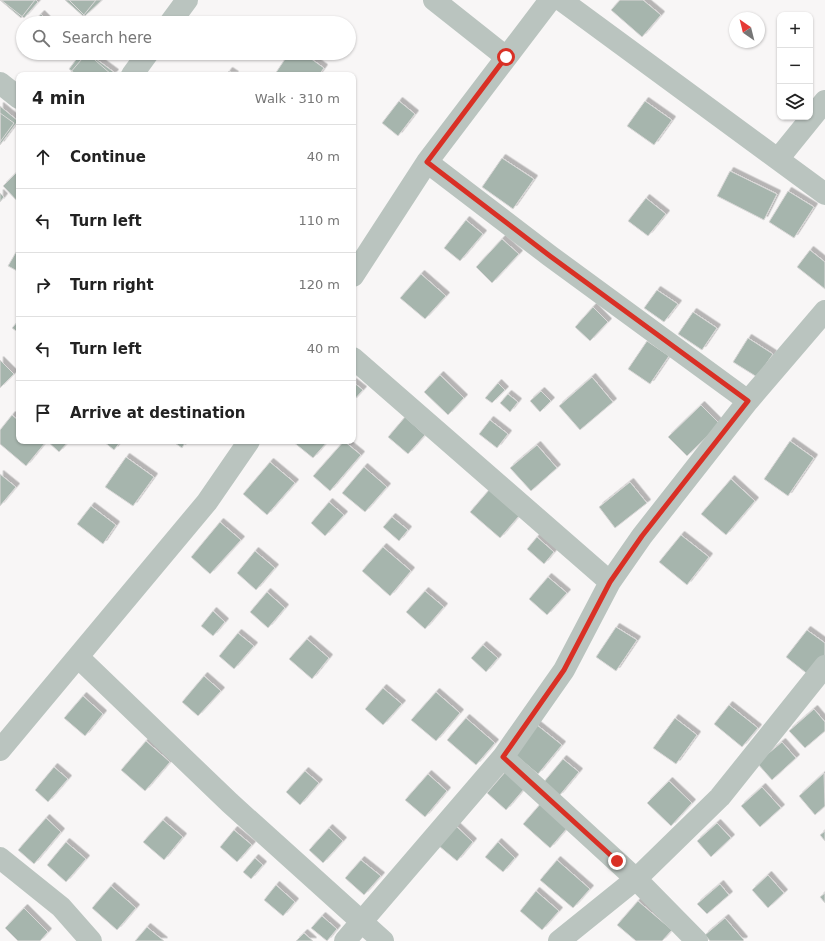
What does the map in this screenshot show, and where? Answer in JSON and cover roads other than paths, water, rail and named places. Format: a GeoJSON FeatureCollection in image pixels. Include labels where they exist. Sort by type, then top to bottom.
{"type":"FeatureCollection","features":[{"type":"Feature","properties":{"kind":"street"},"geometry":{"type":"LineString","coordinates":[[175,16],[187,0]]}},
{"type":"Feature","properties":{"kind":"street"},"geometry":{"type":"LineString","coordinates":[[434,0],[506,57]]}},
{"type":"Feature","properties":{"kind":"street"},"geometry":{"type":"LineString","coordinates":[[356,271],[427,162],[550,0]]}},
{"type":"Feature","properties":{"kind":"street"},"geometry":{"type":"LineString","coordinates":[[561,0],[825,194]]}},
{"type":"Feature","properties":{"kind":"street"},"geometry":{"type":"LineString","coordinates":[[134,72],[143,60]]}},
{"type":"Feature","properties":{"kind":"street"},"geometry":{"type":"LineString","coordinates":[[0,83],[16,96]]}},
{"type":"Feature","properties":{"kind":"street"},"geometry":{"type":"LineString","coordinates":[[778,159],[825,101]]}},
{"type":"Feature","properties":{"kind":"street"},"geometry":{"type":"LineString","coordinates":[[427,162],[550,256],[748,401]]}},
{"type":"Feature","properties":{"kind":"street"},"geometry":{"type":"LineString","coordinates":[[345,941],[503,757],[564,670],[610,582],[642,536],[748,401],[825,311]]}},
{"type":"Feature","properties":{"kind":"street"},"geometry":{"type":"LineString","coordinates":[[356,361],[610,582]]}},
{"type":"Feature","properties":{"kind":"street"},"geometry":{"type":"LineString","coordinates":[[0,750],[7,727],[78,657],[207,502],[246,444]]}},
{"type":"Feature","properties":{"kind":"street"},"geometry":{"type":"LineString","coordinates":[[78,657],[230,803],[383,941]]}},
{"type":"Feature","properties":{"kind":"street"},"geometry":{"type":"LineString","coordinates":[[559,941],[636,879],[720,798],[821,681]]}},
{"type":"Feature","properties":{"kind":"street"},"geometry":{"type":"LineString","coordinates":[[503,757],[636,879],[696,941]]}},
{"type":"Feature","properties":{"kind":"street"},"geometry":{"type":"LineString","coordinates":[[0,858],[61,907],[91,941]]}}]}
